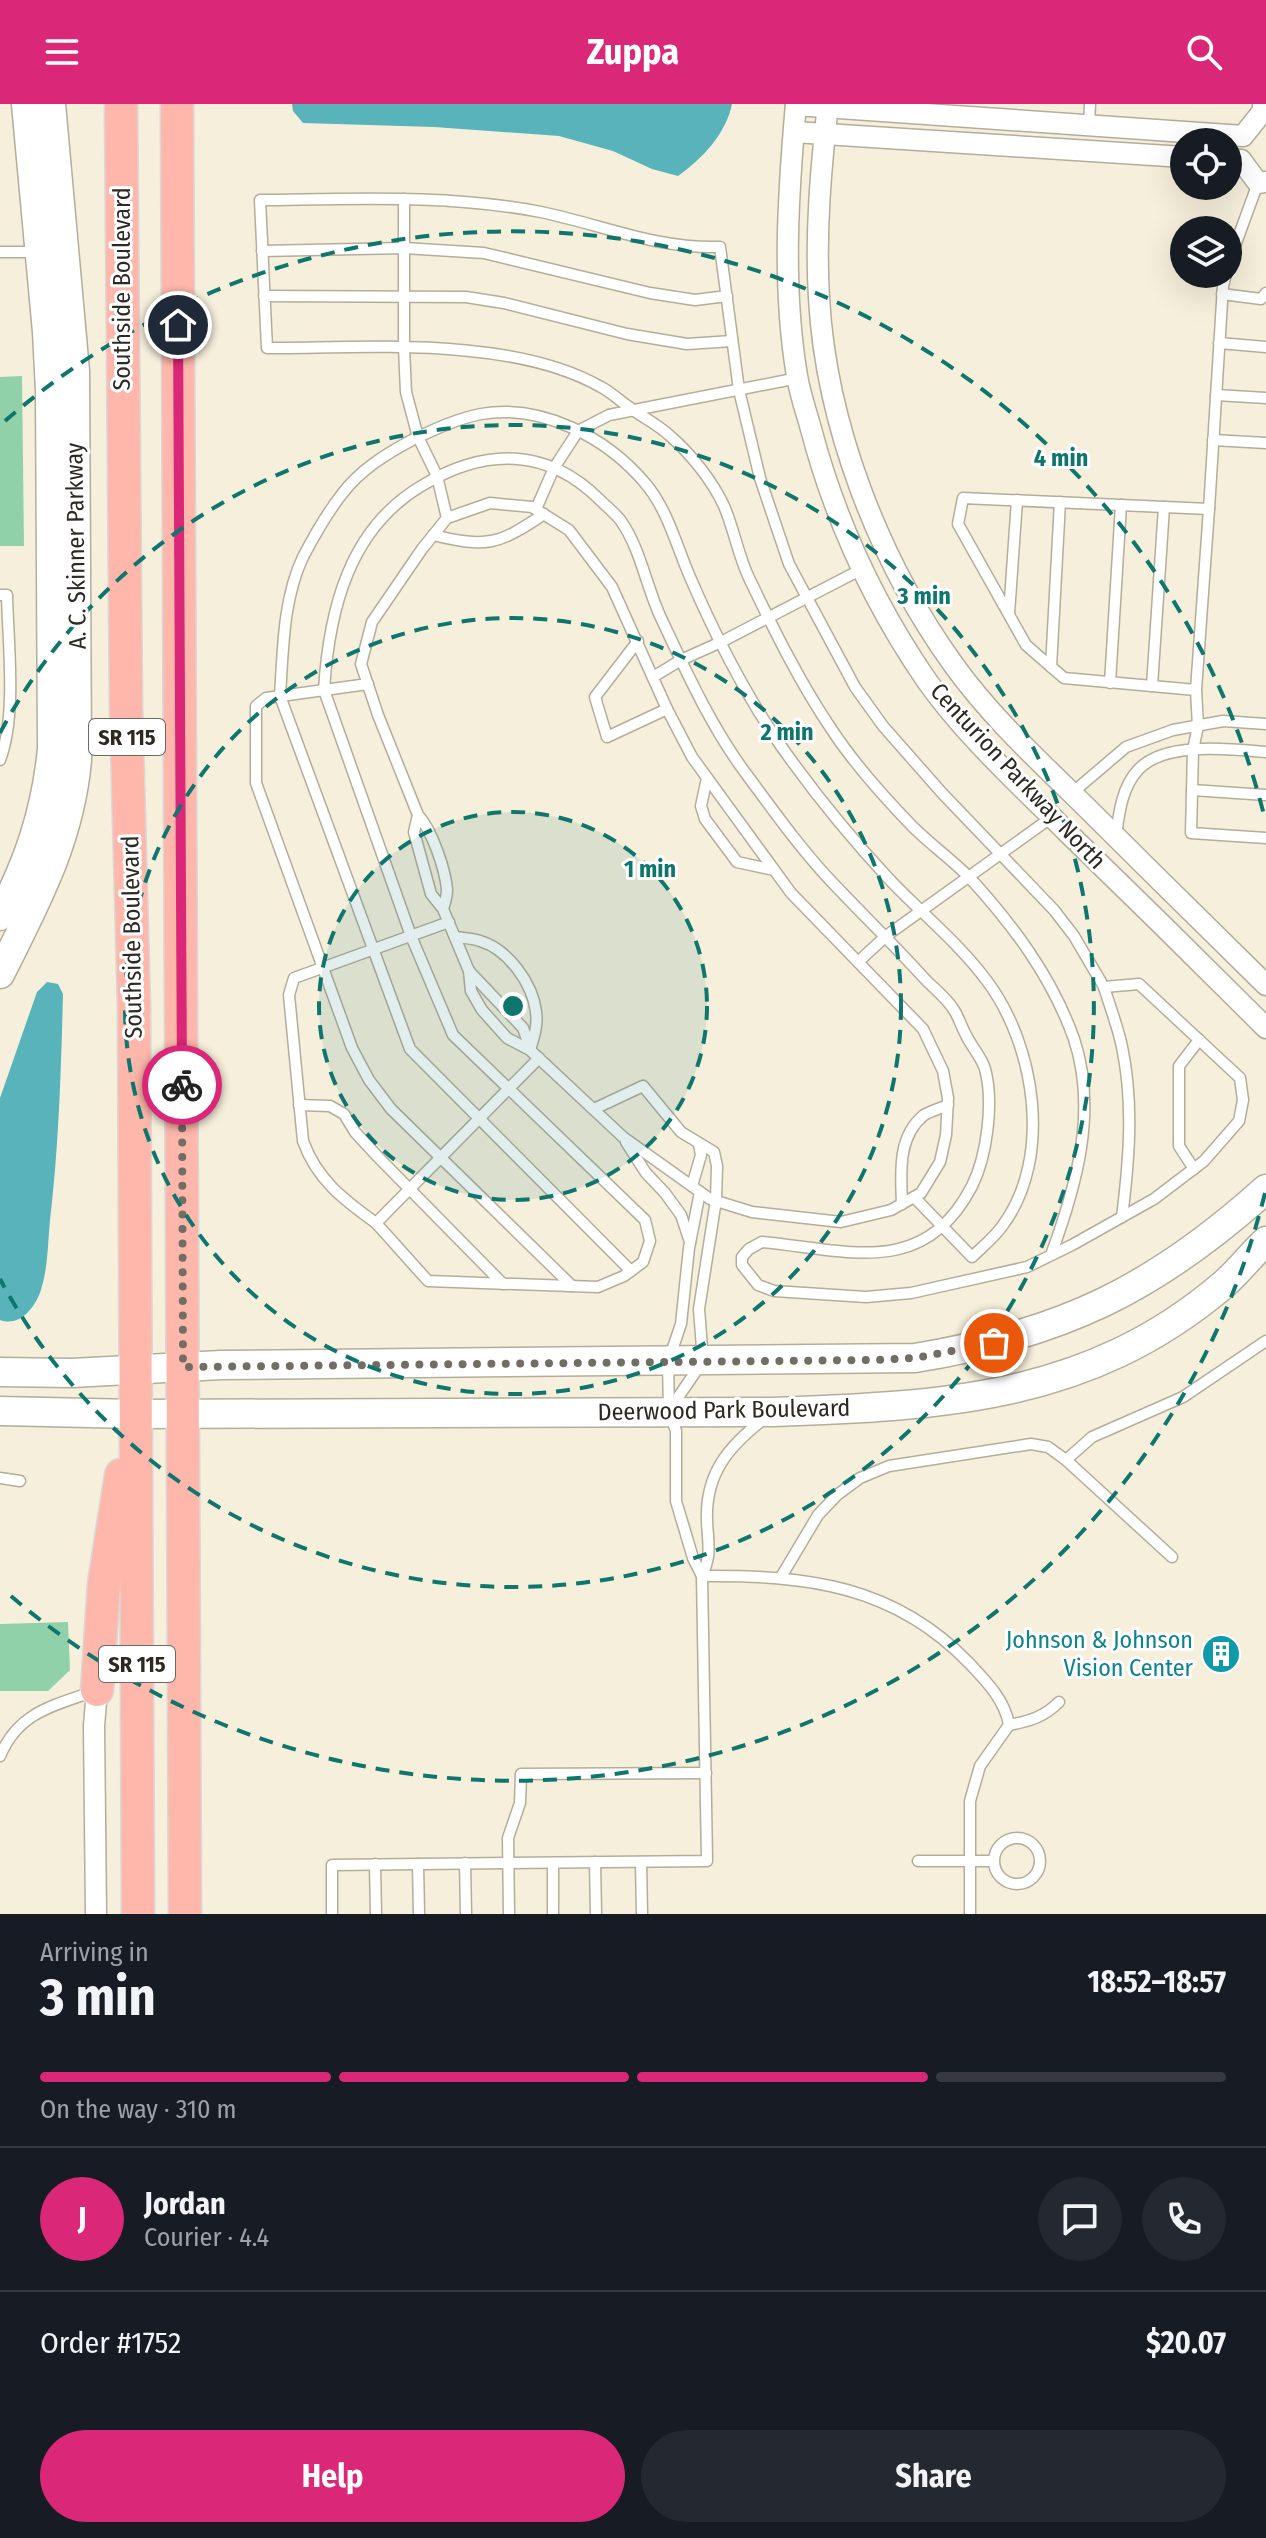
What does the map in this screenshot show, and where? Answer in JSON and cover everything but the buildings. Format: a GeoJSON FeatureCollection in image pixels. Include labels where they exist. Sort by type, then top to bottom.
{"type":"FeatureCollection","features":[{"type":"Feature","properties":{"kind":"highway","name":"Southside Boulevard"},"geometry":{"type":"LineString","coordinates":[[121,104],[127,722],[134,1007],[138,1914]]}},
{"type":"Feature","properties":{"kind":"highway","name":"Southside Boulevard"},"geometry":{"type":"LineString","coordinates":[[177,104],[185,1914]]}},
{"type":"Feature","properties":{"kind":"highway"},"geometry":{"type":"LineString","coordinates":[[97,1690],[109,1545],[135,1414]]}},
{"type":"Feature","properties":{"kind":"main road","name":"A. C. Skinner Parkway"},"geometry":{"type":"LineString","coordinates":[[0,974],[50,872],[69,817],[78,728],[75,371],[26,104]]}},
{"type":"Feature","properties":{"kind":"main road","name":"A. C. Skinner Parkway"},"geometry":{"type":"LineString","coordinates":[[0,916],[36,837],[44,807],[52,749],[51,104]]}},
{"type":"Feature","properties":{"kind":"main road","name":"Deerwood Park Boulevard"},"geometry":{"type":"LineString","coordinates":[[136,1369],[915,1358],[968,1350],[1021,1336],[1077,1316],[1146,1281],[1190,1252],[1266,1189]]}},
{"type":"Feature","properties":{"kind":"main road","name":"Deerwood Park Boulevard"},"geometry":{"type":"LineString","coordinates":[[135,1414],[773,1412],[918,1404],[981,1396],[1036,1385],[1097,1363],[1168,1324],[1223,1284],[1266,1241]]}},
{"type":"Feature","properties":{"kind":"main road"},"geometry":{"type":"LineString","coordinates":[[0,1372],[72,1373],[136,1369]]}},
{"type":"Feature","properties":{"kind":"main road"},"geometry":{"type":"LineString","coordinates":[[0,1411],[135,1414]]}},
{"type":"Feature","properties":{"kind":"street"},"geometry":{"type":"LineString","coordinates":[[796,105],[1243,136],[1264,109]]}},
{"type":"Feature","properties":{"kind":"street","name":"Centurion Parkway North"},"geometry":{"type":"LineString","coordinates":[[796,105],[787,234],[788,301],[798,378],[823,473],[862,569],[897,635],[929,683],[963,725],[1266,1028]]}},
{"type":"Feature","properties":{"kind":"street","name":"Centurion Parkway North"},"geometry":{"type":"LineString","coordinates":[[828,106],[818,235],[819,299],[828,372],[852,463],[889,556],[924,619],[954,665],[986,705],[1266,985]]}},
{"type":"Feature","properties":{"kind":"street"},"geometry":{"type":"LineString","coordinates":[[794,132],[1170,156]]}},
{"type":"Feature","properties":{"kind":"street"},"geometry":{"type":"LineString","coordinates":[[1242,167],[1262,183]]}},
{"type":"Feature","properties":{"kind":"street"},"geometry":{"type":"LineString","coordinates":[[862,569],[889,556]]}},
{"type":"Feature","properties":{"kind":"street"},"geometry":{"type":"LineString","coordinates":[[96,1914],[94,1726],[97,1690]]}},
{"type":"Feature","properties":{"kind":"lane"},"geometry":{"type":"LineString","coordinates":[[1089,125],[1090,104]]}},
{"type":"Feature","properties":{"kind":"lane"},"geometry":{"type":"LineString","coordinates":[[1242,231],[1262,183]]}},
{"type":"Feature","properties":{"kind":"lane"},"geometry":{"type":"LineString","coordinates":[[404,199],[406,392],[418,437],[437,476],[447,518]]}},
{"type":"Feature","properties":{"kind":"lane"},"geometry":{"type":"LineString","coordinates":[[1051,1255],[1070,1204],[1081,1155],[1083,1082],[1075,1042],[1039,963],[969,878],[914,827],[872,782],[808,693],[747,575],[723,506],[710,482],[668,434],[602,387],[567,372],[487,351],[267,348],[260,200],[427,199],[541,212],[689,248],[720,247],[739,390],[760,478],[789,564],[806,598],[855,687],[883,726],[1054,910],[1074,936],[1104,987],[1122,1046],[1128,1088],[1128,1168],[1122,1217]]}},
{"type":"Feature","properties":{"kind":"lane"},"geometry":{"type":"LineString","coordinates":[[262,251],[404,248],[484,253],[650,293],[695,300],[727,296]]}},
{"type":"Feature","properties":{"kind":"lane"},"geometry":{"type":"LineString","coordinates":[[0,252],[52,252]]}},
{"type":"Feature","properties":{"kind":"lane"},"geometry":{"type":"LineString","coordinates":[[1223,288],[1196,690],[1198,726],[1193,750],[1191,833],[1266,838]]}},
{"type":"Feature","properties":{"kind":"lane"},"geometry":{"type":"LineString","coordinates":[[1222,294],[1264,297]]}},
{"type":"Feature","properties":{"kind":"lane"},"geometry":{"type":"LineString","coordinates":[[264,296],[466,297],[504,303],[627,334],[687,344],[732,341]]}},
{"type":"Feature","properties":{"kind":"lane"},"geometry":{"type":"LineString","coordinates":[[1219,343],[1266,347]]}},
{"type":"Feature","properties":{"kind":"lane"},"geometry":{"type":"LineString","coordinates":[[433,535],[465,543],[487,543],[511,536],[540,512],[554,468],[578,431],[609,415],[798,378]]}},
{"type":"Feature","properties":{"kind":"lane"},"geometry":{"type":"LineString","coordinates":[[1216,395],[1266,398]]}},
{"type":"Feature","properties":{"kind":"lane"},"geometry":{"type":"LineString","coordinates":[[631,1271],[410,1049],[280,696],[287,615],[301,561],[343,492],[380,458],[451,421],[485,413],[558,420],[619,458],[646,484],[664,513],[721,642],[761,715],[836,820],[986,980],[1011,1018],[1024,1055],[1032,1097],[1033,1128],[1028,1164],[1018,1197],[1004,1224],[972,1257],[914,1197]]}},
{"type":"Feature","properties":{"kind":"lane"},"geometry":{"type":"LineString","coordinates":[[1213,440],[1266,443]]}},
{"type":"Feature","properties":{"kind":"lane"},"geometry":{"type":"LineString","coordinates":[[449,922],[411,936],[373,949],[323,968],[294,978],[289,995],[303,1141],[310,1160],[341,1198],[376,1223],[428,1281],[598,1287],[643,1262],[650,1241],[645,1220],[453,1035],[411,936],[324,690],[336,601],[357,550],[379,521],[405,495],[437,476],[479,461],[537,460],[592,492],[621,521],[639,556],[657,610],[736,761],[827,877],[952,1007],[985,1068],[988,1105],[981,1160],[963,1203],[944,1227],[921,1242],[885,1254],[762,1242],[742,1257],[742,1265],[758,1285],[774,1291],[866,1297],[911,1293],[1027,1267],[1154,1199],[1194,1169],[1239,1121],[1243,1100],[1240,1078],[1139,984],[1104,987]]}},
{"type":"Feature","properties":{"kind":"lane"},"geometry":{"type":"LineString","coordinates":[[1196,690],[1064,678],[1026,645],[958,524],[963,498],[1209,509]]}},
{"type":"Feature","properties":{"kind":"lane"},"geometry":{"type":"LineString","coordinates":[[1009,615],[1017,500]]}},
{"type":"Feature","properties":{"kind":"lane"},"geometry":{"type":"LineString","coordinates":[[1051,667],[1060,502]]}},
{"type":"Feature","properties":{"kind":"lane"},"geometry":{"type":"LineString","coordinates":[[418,815],[414,832],[426,879],[431,894],[449,922],[469,971],[471,991],[482,1010],[507,1038],[530,1050],[623,1137],[696,1189],[716,1200],[767,1215],[841,1222],[891,1210],[921,1193],[940,1162],[948,1105],[943,1071],[923,1029],[791,893],[692,757],[612,587],[569,530],[532,507],[490,503],[447,518],[372,622],[361,664],[418,815],[428,825],[447,891],[443,909]]}},
{"type":"Feature","properties":{"kind":"lane"},"geometry":{"type":"LineString","coordinates":[[1110,683],[1121,505]]}},
{"type":"Feature","properties":{"kind":"lane"},"geometry":{"type":"LineString","coordinates":[[1152,686],[1164,507]]}},
{"type":"Feature","properties":{"kind":"lane"},"geometry":{"type":"LineString","coordinates":[[653,677],[862,569]]}},
{"type":"Feature","properties":{"kind":"lane"},"geometry":{"type":"LineString","coordinates":[[0,595],[7,595],[4,699],[8,727],[0,760]]}},
{"type":"Feature","properties":{"kind":"lane"},"geometry":{"type":"LineString","coordinates":[[638,641],[595,697],[607,737],[667,709]]}},
{"type":"Feature","properties":{"kind":"lane"},"geometry":{"type":"LineString","coordinates":[[368,684],[266,698],[256,706],[256,783],[352,1048],[369,1080],[391,1109],[572,1286]]}},
{"type":"Feature","properties":{"kind":"lane"},"geometry":{"type":"LineString","coordinates":[[1072,793],[1126,747],[1173,730],[1223,721],[1266,724]]}},
{"type":"Feature","properties":{"kind":"lane"},"geometry":{"type":"LineString","coordinates":[[1116,837],[1121,800],[1138,769],[1170,752],[1215,748],[1266,752]]}},
{"type":"Feature","properties":{"kind":"lane"},"geometry":{"type":"LineString","coordinates":[[707,778],[701,806],[705,819],[737,862],[774,870]]}},
{"type":"Feature","properties":{"kind":"lane"},"geometry":{"type":"LineString","coordinates":[[1192,790],[1266,795]]}},
{"type":"Feature","properties":{"kind":"lane"},"geometry":{"type":"LineString","coordinates":[[858,962],[886,936],[1052,817]]}},
{"type":"Feature","properties":{"kind":"lane"},"geometry":{"type":"LineString","coordinates":[[455,937],[480,941],[499,950],[528,986],[536,1011],[536,1028],[530,1050]]}},
{"type":"Feature","properties":{"kind":"lane"},"geometry":{"type":"LineString","coordinates":[[469,971],[523,1028],[530,1050]]}},
{"type":"Feature","properties":{"kind":"lane"},"geometry":{"type":"LineString","coordinates":[[1194,1169],[1179,1146],[1179,1066],[1199,1040]]}},
{"type":"Feature","properties":{"kind":"lane"},"geometry":{"type":"LineString","coordinates":[[376,1223],[539,1058]]}},
{"type":"Feature","properties":{"kind":"lane"},"geometry":{"type":"LineString","coordinates":[[594,1109],[643,1086],[663,1114],[681,1132],[714,1152],[717,1166],[716,1200],[699,1309],[703,1361],[669,1411]]}},
{"type":"Feature","properties":{"kind":"lane"},"geometry":{"type":"LineString","coordinates":[[299,1105],[330,1106],[344,1114],[355,1132],[503,1284]]}},
{"type":"Feature","properties":{"kind":"lane"},"geometry":{"type":"LineString","coordinates":[[902,1204],[900,1163],[908,1134],[925,1115],[948,1105]]}},
{"type":"Feature","properties":{"kind":"lane"},"geometry":{"type":"LineString","coordinates":[[623,1137],[646,1173],[681,1215],[690,1243]]}},
{"type":"Feature","properties":{"kind":"lane"},"geometry":{"type":"LineString","coordinates":[[699,1144],[701,1155],[681,1324],[668,1362],[669,1411],[676,1431],[676,1501],[693,1558],[702,1576]]}},
{"type":"Feature","properties":{"kind":"lane"},"geometry":{"type":"LineString","coordinates":[[1066,1460],[1092,1437],[1183,1397],[1266,1341]]}},
{"type":"Feature","properties":{"kind":"lane"},"geometry":{"type":"LineString","coordinates":[[332,1914],[332,1865],[707,1861],[702,1576],[711,1556],[707,1519],[710,1485],[721,1461],[740,1437],[773,1412]]}},
{"type":"Feature","properties":{"kind":"lane"},"geometry":{"type":"LineString","coordinates":[[781,1577],[818,1515],[837,1495],[860,1478],[889,1466],[1031,1444],[1048,1447],[1066,1460],[1172,1557]]}},
{"type":"Feature","properties":{"kind":"lane"},"geometry":{"type":"LineString","coordinates":[[0,1478],[20,1481]]}},
{"type":"Feature","properties":{"kind":"lane"},"geometry":{"type":"LineString","coordinates":[[702,1576],[781,1577],[849,1589],[891,1605],[949,1643],[985,1680],[1007,1713],[1009,1725],[976,1776],[970,1801],[970,1914]]}},
{"type":"Feature","properties":{"kind":"lane"},"geometry":{"type":"LineString","coordinates":[[0,1756],[16,1728],[28,1718],[97,1690]]}},
{"type":"Feature","properties":{"kind":"lane"},"geometry":{"type":"LineString","coordinates":[[1009,1725],[1048,1713],[1059,1702]]}},
{"type":"Feature","properties":{"kind":"lane"},"geometry":{"type":"LineString","coordinates":[[509,1914],[508,1838],[520,1803],[521,1774],[706,1773]]}},
{"type":"Feature","properties":{"kind":"lane"},"geometry":{"type":"LineString","coordinates":[[1013,1838],[1029,1841],[1035,1846],[1041,1860],[1037,1875],[1017,1885],[998,1875],[993,1861],[999,1846],[1013,1838]]}},
{"type":"Feature","properties":{"kind":"lane"},"geometry":{"type":"LineString","coordinates":[[918,1861],[993,1861]]}},
{"type":"Feature","properties":{"kind":"lane"},"geometry":{"type":"LineString","coordinates":[[595,1862],[596,1914]]}},
{"type":"Feature","properties":{"kind":"lane"},"geometry":{"type":"LineString","coordinates":[[641,1862],[642,1914]]}},
{"type":"Feature","properties":{"kind":"lane"},"geometry":{"type":"LineString","coordinates":[[465,1863],[466,1914]]}},
{"type":"Feature","properties":{"kind":"lane"},"geometry":{"type":"LineString","coordinates":[[553,1863],[553,1914]]}},
{"type":"Feature","properties":{"kind":"lane"},"geometry":{"type":"LineString","coordinates":[[375,1864],[376,1914]]}},
{"type":"Feature","properties":{"kind":"lane"},"geometry":{"type":"LineString","coordinates":[[418,1864],[419,1914]]}},
{"type":"Feature","properties":{"kind":"green space"},"geometry":{"type":"Polygon","coordinates":[[[22,376],[24,546],[0,546],[0,377],[22,376]]]}},
{"type":"Feature","properties":{"kind":"green space"},"geometry":{"type":"Polygon","coordinates":[[[68,1622],[70,1670],[48,1691],[0,1691],[0,1624],[68,1622]]]}},
{"type":"Feature","properties":{"kind":"water"},"geometry":{"type":"Polygon","coordinates":[[[292,104],[732,104],[724,126],[712,145],[678,176],[652,169],[613,151],[559,136],[434,127],[303,123],[293,111],[292,104]]]}},
{"type":"Feature","properties":{"kind":"water"},"geometry":{"type":"Polygon","coordinates":[[[47,982],[58,984],[63,994],[58,1136],[47,1262],[40,1293],[32,1307],[21,1318],[8,1322],[0,1320],[0,1098],[37,992],[47,982]]]}},
{"type":"Feature","properties":{"kind":"way so far"},"geometry":{"type":"LineString","coordinates":[[182,1085],[183,1367],[873,1360],[915,1358],[994,1343]]}},
{"type":"Feature","properties":{"kind":"place","name":"Johnson & Johnson Vision Center"},"geometry":{"type":"Point","coordinates":[1221,1654]}},
{"type":"Feature","properties":{"kind":"route"},"geometry":{"type":"LineString","coordinates":[[178,325],[182,1085]]}}]}
